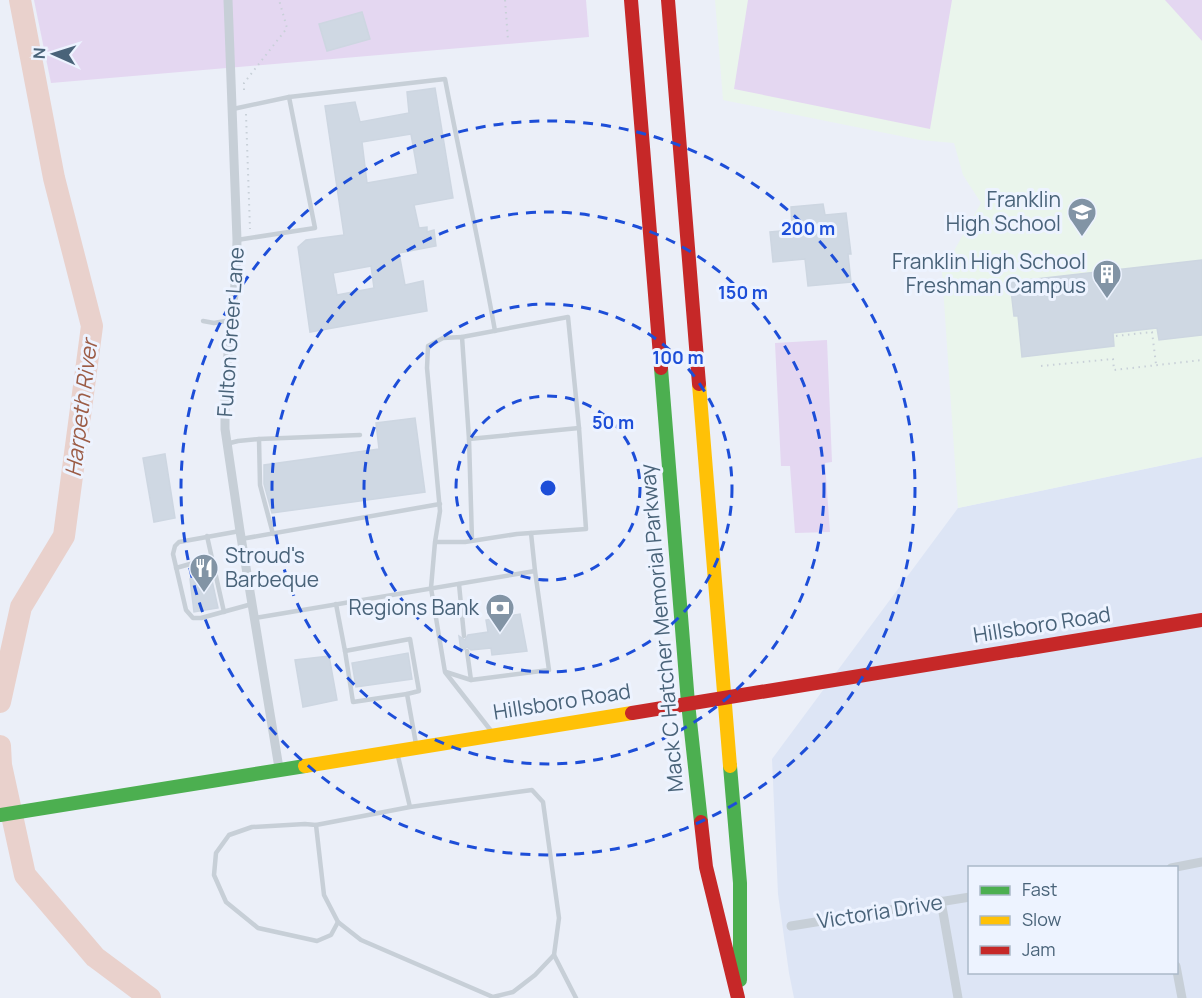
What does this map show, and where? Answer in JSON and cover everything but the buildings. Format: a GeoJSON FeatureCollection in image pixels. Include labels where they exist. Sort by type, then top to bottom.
{"type":"FeatureCollection","features":[{"type":"Feature","properties":{"kind":"main road","name":"Mack C Hatcher Memorial Parkway"},"geometry":{"type":"LineString","coordinates":[[631,0],[688,703],[706,867],[739,998]]}},
{"type":"Feature","properties":{"kind":"main road","name":"Mack C Hatcher Memorial Parkway"},"geometry":{"type":"LineString","coordinates":[[668,0],[740,883],[739,998]]}},
{"type":"Feature","properties":{"kind":"main road","name":"Hillsboro Road"},"geometry":{"type":"LineString","coordinates":[[0,815],[1202,620]]}},
{"type":"Feature","properties":{"kind":"street","name":"Fulton Greer Lane"},"geometry":{"type":"LineString","coordinates":[[228,0],[237,240],[236,274],[224,397],[226,444],[279,768]]}},
{"type":"Feature","properties":{"kind":"street"},"geometry":{"type":"LineString","coordinates":[[1177,866],[1202,862]]}},
{"type":"Feature","properties":{"kind":"street","name":"Victoria Drive"},"geometry":{"type":"LineString","coordinates":[[791,926],[968,897]]}},
{"type":"Feature","properties":{"kind":"street"},"geometry":{"type":"LineString","coordinates":[[941,902],[958,998]]}},
{"type":"Feature","properties":{"kind":"street"},"geometry":{"type":"LineString","coordinates":[[1178,974],[1182,998]]}},
{"type":"Feature","properties":{"kind":"lane"},"geometry":{"type":"LineString","coordinates":[[232,109],[289,97],[445,79],[482,256],[495,331]]}},
{"type":"Feature","properties":{"kind":"lane"},"geometry":{"type":"LineString","coordinates":[[237,240],[315,228],[289,97]]}},
{"type":"Feature","properties":{"kind":"lane"},"geometry":{"type":"LineString","coordinates":[[435,542],[586,529],[568,317],[462,337],[443,338],[428,346],[427,368],[440,504],[435,542],[431,588],[445,672],[494,734]]}},
{"type":"Feature","properties":{"kind":"lane"},"geometry":{"type":"LineString","coordinates":[[203,321],[214,323],[231,320]]}},
{"type":"Feature","properties":{"kind":"lane"},"geometry":{"type":"LineString","coordinates":[[462,337],[469,440],[472,540]]}},
{"type":"Feature","properties":{"kind":"lane"},"geometry":{"type":"LineString","coordinates":[[469,440],[579,428]]}},
{"type":"Feature","properties":{"kind":"lane"},"geometry":{"type":"LineString","coordinates":[[226,444],[259,439],[360,435]]}},
{"type":"Feature","properties":{"kind":"lane"},"geometry":{"type":"LineString","coordinates":[[259,439],[260,485],[273,534]]}},
{"type":"Feature","properties":{"kind":"lane"},"geometry":{"type":"LineString","coordinates":[[252,604],[194,618],[186,610],[173,554],[175,546],[179,542],[207,536],[273,534],[440,504]]}},
{"type":"Feature","properties":{"kind":"lane"},"geometry":{"type":"LineString","coordinates":[[445,672],[471,680],[549,670],[531,533]]}},
{"type":"Feature","properties":{"kind":"lane"},"geometry":{"type":"LineString","coordinates":[[207,536],[224,612]]}},
{"type":"Feature","properties":{"kind":"lane"},"geometry":{"type":"LineString","coordinates":[[176,568],[211,558]]}},
{"type":"Feature","properties":{"kind":"lane"},"geometry":{"type":"LineString","coordinates":[[255,618],[535,571]]}},
{"type":"Feature","properties":{"kind":"lane"},"geometry":{"type":"LineString","coordinates":[[459,584],[464,636]]}},
{"type":"Feature","properties":{"kind":"lane"},"geometry":{"type":"LineString","coordinates":[[336,604],[353,702],[419,692],[410,639],[345,651]]}},
{"type":"Feature","properties":{"kind":"lane"},"geometry":{"type":"LineString","coordinates":[[467,651],[471,680]]}},
{"type":"Feature","properties":{"kind":"lane"},"geometry":{"type":"LineString","coordinates":[[407,694],[417,746]]}},
{"type":"Feature","properties":{"kind":"lane"},"geometry":{"type":"LineString","coordinates":[[396,750],[410,807]]}},
{"type":"Feature","properties":{"kind":"lane"},"geometry":{"type":"LineString","coordinates":[[338,922],[331,935],[316,941],[258,928],[226,902],[214,875],[216,854],[229,835],[252,827],[316,825],[410,807],[532,790],[543,802],[559,918],[554,955],[576,998]]}},
{"type":"Feature","properties":{"kind":"lane"},"geometry":{"type":"LineString","coordinates":[[316,825],[324,895],[338,922],[361,940],[493,998],[513,992],[535,975],[554,955]]}},
{"type":"Feature","properties":{"kind":"path"},"geometry":{"type":"LineString","coordinates":[[244,90],[244,83],[287,28],[279,0]]}},
{"type":"Feature","properties":{"kind":"path"},"geometry":{"type":"LineString","coordinates":[[505,0],[508,40]]}},
{"type":"Feature","properties":{"kind":"path"},"geometry":{"type":"LineString","coordinates":[[246,106],[250,238]]}},
{"type":"Feature","properties":{"kind":"path"},"geometry":{"type":"LineString","coordinates":[[1116,336],[1152,332],[1156,365]]}},
{"type":"Feature","properties":{"kind":"path"},"geometry":{"type":"LineString","coordinates":[[1041,366],[1113,358],[1114,370],[1202,360]]}},
{"type":"Feature","properties":{"kind":"shaded area"},"geometry":{"type":"Polygon","coordinates":[[[34,0],[586,0],[589,37],[51,83],[34,0]]]}},
{"type":"Feature","properties":{"kind":"shaded area","name":"Franklin High School"},"geometry":{"type":"Polygon","coordinates":[[[715,0],[1202,0],[1202,457],[958,508],[942,272],[981,203],[963,175],[954,143],[920,140],[723,100],[715,0]]]}},
{"type":"Feature","properties":{"kind":"shaded area"},"geometry":{"type":"Polygon","coordinates":[[[748,0],[952,0],[930,129],[734,89],[748,0]]]}},
{"type":"Feature","properties":{"kind":"shaded area"},"geometry":{"type":"Polygon","coordinates":[[[1165,0],[1202,0],[1202,41],[1165,0]]]}},
{"type":"Feature","properties":{"kind":"shaded area"},"geometry":{"type":"Polygon","coordinates":[[[827,340],[832,462],[825,463],[830,532],[795,533],[790,466],[781,466],[775,343],[827,340]]]}},
{"type":"Feature","properties":{"kind":"shaded area"},"geometry":{"type":"Polygon","coordinates":[[[1202,457],[1202,998],[794,998],[778,894],[772,759],[958,508],[1202,457]]]}},
{"type":"Feature","properties":{"kind":"waterway","name":"Harpeth River"},"geometry":{"type":"LineString","coordinates":[[0,702],[21,607],[64,536],[92,326],[54,178],[20,0]]}},
{"type":"Feature","properties":{"kind":"waterway","name":"Harpeth River"},"geometry":{"type":"LineString","coordinates":[[0,746],[1,765],[25,875],[95,957],[150,998]]}},
{"type":"Feature","properties":{"kind":"traffic: fast"},"geometry":{"type":"LineString","coordinates":[[661,368],[688,703],[701,822]]}},
{"type":"Feature","properties":{"kind":"traffic: fast"},"geometry":{"type":"LineString","coordinates":[[0,815],[305,766]]}},
{"type":"Feature","properties":{"kind":"traffic: fast"},"geometry":{"type":"LineString","coordinates":[[730,766],[740,883],[740,980]]}},
{"type":"Feature","properties":{"kind":"traffic: slow"},"geometry":{"type":"LineString","coordinates":[[699,384],[730,766]]}},
{"type":"Feature","properties":{"kind":"traffic: slow"},"geometry":{"type":"LineString","coordinates":[[305,766],[632,713]]}},
{"type":"Feature","properties":{"kind":"traffic: jam"},"geometry":{"type":"LineString","coordinates":[[631,0],[661,368]]}},
{"type":"Feature","properties":{"kind":"traffic: jam"},"geometry":{"type":"LineString","coordinates":[[668,0],[699,384]]}},
{"type":"Feature","properties":{"kind":"traffic: jam"},"geometry":{"type":"LineString","coordinates":[[632,713],[1202,620]]}},
{"type":"Feature","properties":{"kind":"traffic: jam"},"geometry":{"type":"LineString","coordinates":[[701,822],[706,867],[738,998]]}},
{"type":"Feature","properties":{"kind":"place","name":"Franklin High School"},"geometry":{"type":"Point","coordinates":[1082,238]}},
{"type":"Feature","properties":{"kind":"place","name":"Franklin High School Freshman Campus"},"geometry":{"type":"Point","coordinates":[1107,300]}},
{"type":"Feature","properties":{"kind":"place","name":"Stroud's Barbeque"},"geometry":{"type":"Point","coordinates":[204,594]}},
{"type":"Feature","properties":{"kind":"place","name":"Regions Bank"},"geometry":{"type":"Point","coordinates":[500,634]}}]}
